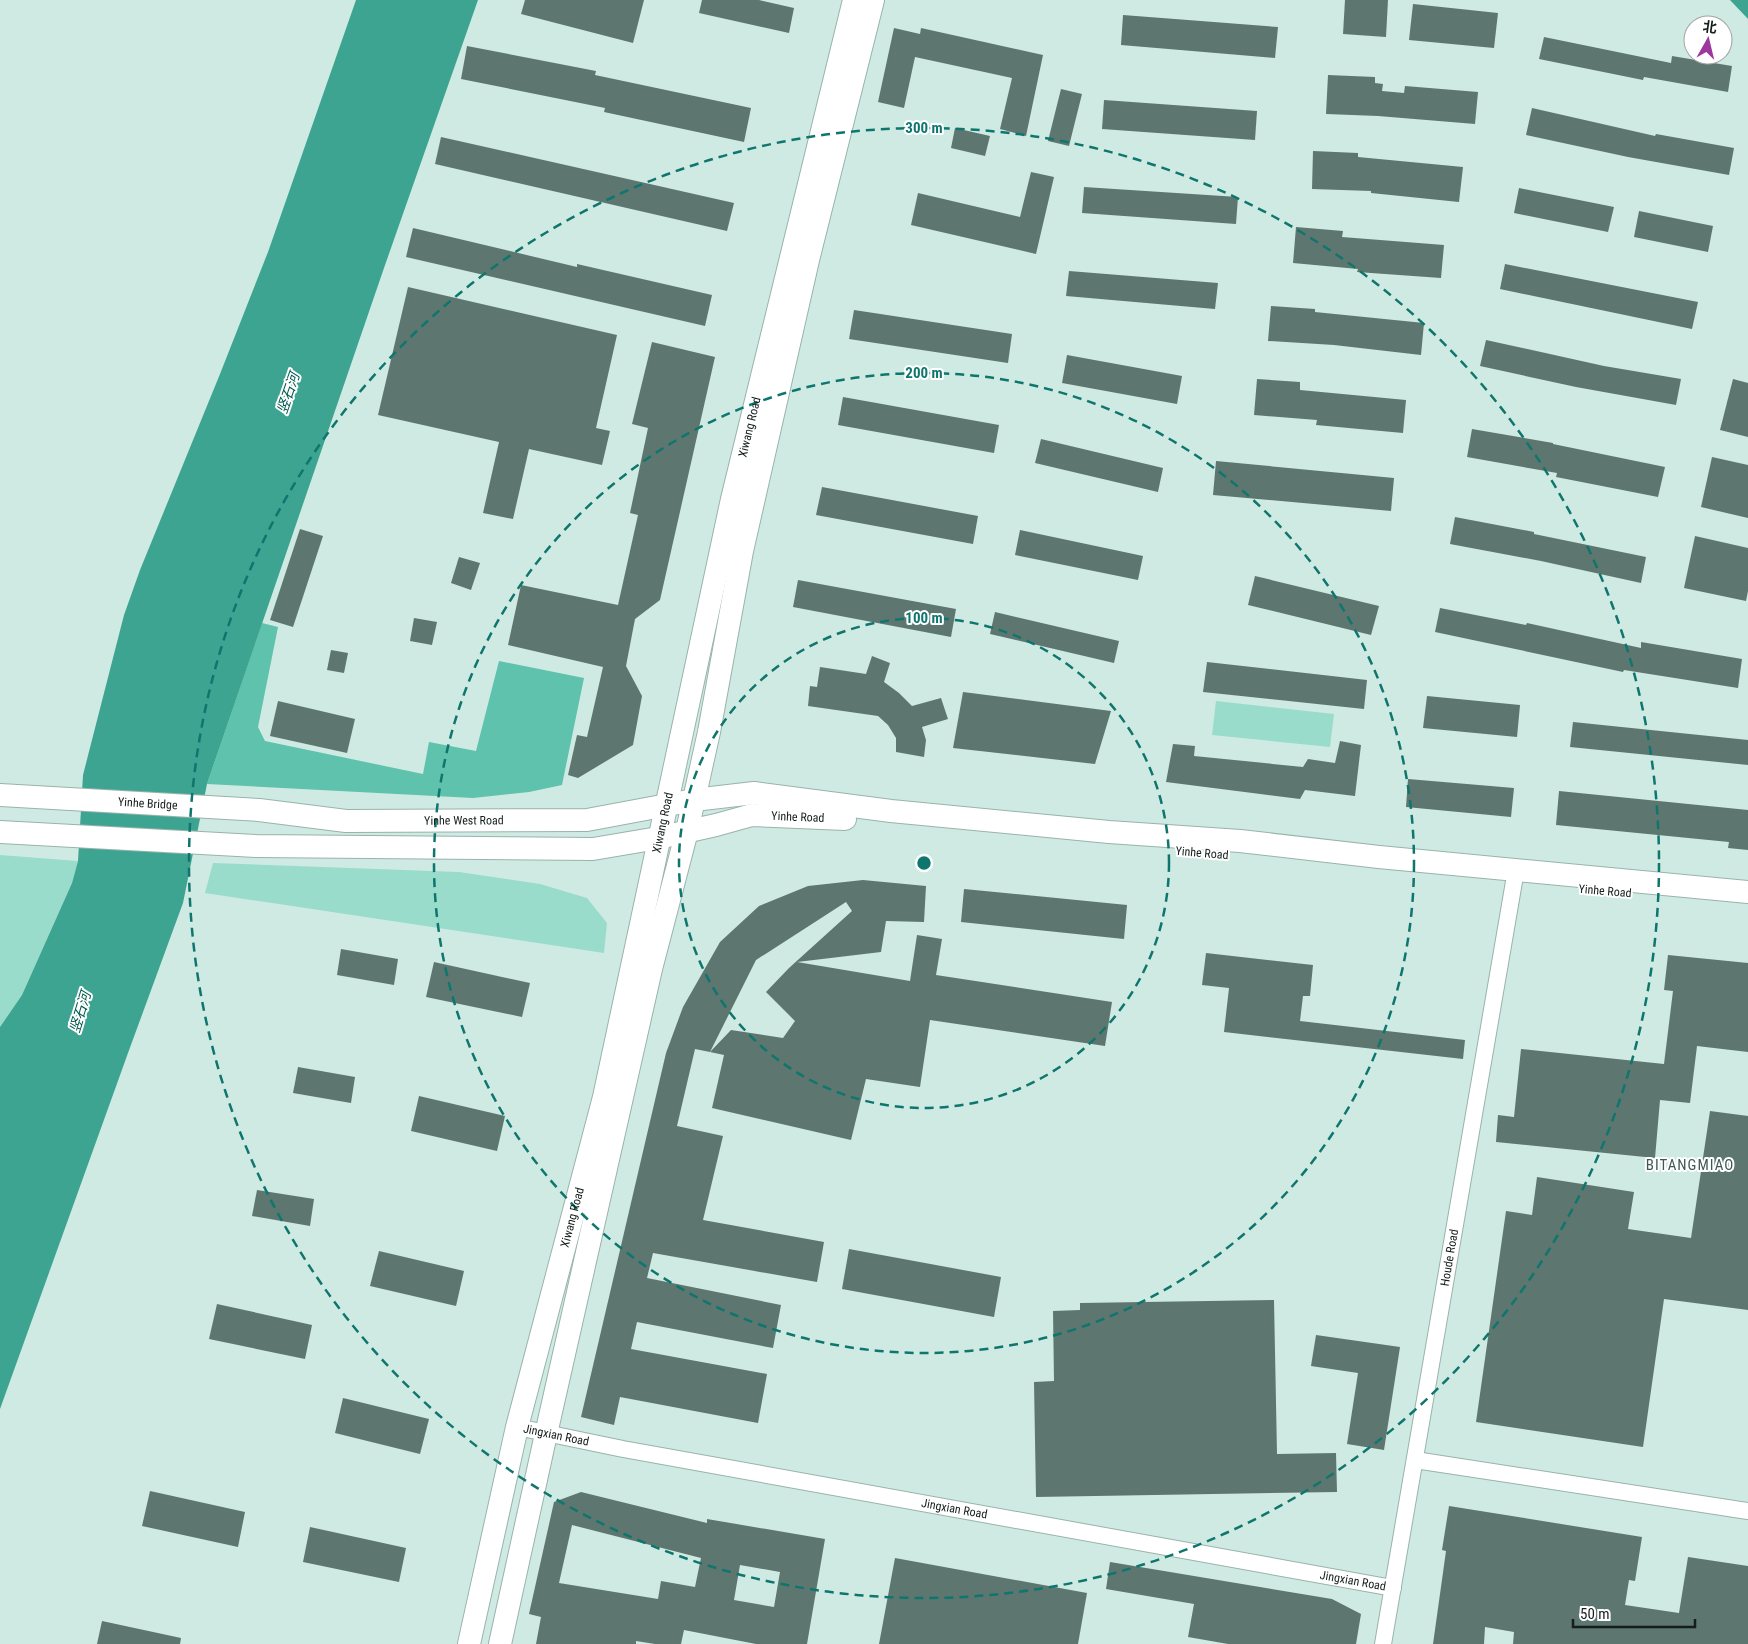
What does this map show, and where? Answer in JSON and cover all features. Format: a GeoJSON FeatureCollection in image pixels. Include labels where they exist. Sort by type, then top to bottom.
{"type":"FeatureCollection","features":[{"type":"Feature","properties":{"kind":"main road","name":"Xiwang Road"},"geometry":{"type":"LineString","coordinates":[[468,1644],[517,1427],[604,1097],[732,499],[854,0]]}},
{"type":"Feature","properties":{"kind":"main road","name":"Xiwang Road"},"geometry":{"type":"LineString","coordinates":[[500,1644],[651,969],[694,800],[709,732],[742,550],[808,260],[874,0]]}},
{"type":"Feature","properties":{"kind":"main road","name":"Yinhe Road"},"geometry":{"type":"LineString","coordinates":[[667,806],[694,800],[754,793],[890,811],[1109,832],[1240,841],[1748,905]]}},
{"type":"Feature","properties":{"kind":"main road","name":"Yinhe Bridge"},"geometry":{"type":"LineString","coordinates":[[0,796],[34,796],[259,810]]}},
{"type":"Feature","properties":{"kind":"main road","name":"Yinhe West Road"},"geometry":{"type":"LineString","coordinates":[[259,810],[346,821],[587,820],[667,806]]}},
{"type":"Feature","properties":{"kind":"main road","name":"Yinhe Road"},"geometry":{"type":"LineString","coordinates":[[658,838],[752,815],[822,817],[1515,877],[1748,892]]}},
{"type":"Feature","properties":{"kind":"main road"},"geometry":{"type":"LineString","coordinates":[[0,832],[256,846],[593,849],[658,838]]}},
{"type":"Feature","properties":{"kind":"street","name":"Houde Road"},"geometry":{"type":"LineString","coordinates":[[1383,1644],[1515,877]]}},
{"type":"Feature","properties":{"kind":"street","name":"Jingxian Road"},"geometry":{"type":"LineString","coordinates":[[517,1427],[546,1434],[1393,1588]]}},
{"type":"Feature","properties":{"kind":"street"},"geometry":{"type":"LineString","coordinates":[[1415,1460],[1748,1511]]}},
{"type":"Feature","properties":{"kind":"shaded area"},"geometry":{"type":"Polygon","coordinates":[[[262,623],[278,627],[258,727],[265,741],[423,774],[429,742],[476,751],[499,661],[584,678],[562,785],[529,792],[473,798],[207,784],[262,623]]]}},
{"type":"Feature","properties":{"kind":"shaded area"},"geometry":{"type":"Polygon","coordinates":[[[1216,701],[1334,714],[1330,747],[1212,735],[1216,701]]]}},
{"type":"Feature","properties":{"kind":"shaded area"},"geometry":{"type":"Polygon","coordinates":[[[0,855],[78,861],[72,883],[22,995],[0,1027],[0,855]]]}},
{"type":"Feature","properties":{"kind":"shaded area"},"geometry":{"type":"Polygon","coordinates":[[[213,863],[459,872],[540,884],[587,898],[607,923],[604,953],[205,893],[213,863]]]}},
{"type":"Feature","properties":{"kind":"water","name":"竖石河"},"geometry":{"type":"Polygon","coordinates":[[[356,0],[478,0],[207,784],[183,903],[0,1409],[0,1027],[22,995],[72,883],[78,861],[83,775],[124,615],[140,570],[268,252],[356,0]]]}},
{"type":"Feature","properties":{"kind":"water"},"geometry":{"type":"Polygon","coordinates":[[[1730,0],[1748,0],[1748,19],[1730,0]]]}},
{"type":"Feature","properties":{"kind":"building"},"geometry":{"type":"Polygon","coordinates":[[[525,0],[644,0],[633,43],[521,14],[525,0]]]}},
{"type":"Feature","properties":{"kind":"building"},"geometry":{"type":"Polygon","coordinates":[[[702,0],[759,0],[794,8],[789,33],[699,13],[702,0]]]}},
{"type":"Feature","properties":{"kind":"building"},"geometry":{"type":"Polygon","coordinates":[[[1345,0],[1388,0],[1386,37],[1343,34],[1345,0]]]}},
{"type":"Feature","properties":{"kind":"building"},"geometry":{"type":"Polygon","coordinates":[[[1413,4],[1498,13],[1494,48],[1409,40],[1413,4]]]}},
{"type":"Feature","properties":{"kind":"building"},"geometry":{"type":"Polygon","coordinates":[[[1123,15],[1278,27],[1275,58],[1121,45],[1123,15]]]}},
{"type":"Feature","properties":{"kind":"building"},"geometry":{"type":"Polygon","coordinates":[[[894,28],[920,34],[921,28],[1043,55],[1026,136],[1000,129],[1012,78],[915,57],[904,108],[878,102],[894,28]]]}},
{"type":"Feature","properties":{"kind":"building"},"geometry":{"type":"Polygon","coordinates":[[[1544,37],[1671,63],[1672,56],[1683,58],[1683,65],[1732,66],[1728,92],[1644,77],[1643,80],[1539,59],[1544,37]]]}},
{"type":"Feature","properties":{"kind":"building"},"geometry":{"type":"Polygon","coordinates":[[[467,46],[596,71],[595,75],[751,108],[744,142],[604,112],[605,108],[461,79],[467,46]]]}},
{"type":"Feature","properties":{"kind":"building"},"geometry":{"type":"Polygon","coordinates":[[[1328,75],[1375,77],[1375,83],[1383,84],[1382,91],[1404,93],[1405,86],[1478,92],[1475,124],[1326,114],[1328,75]]]}},
{"type":"Feature","properties":{"kind":"building"},"geometry":{"type":"Polygon","coordinates":[[[1061,89],[1082,94],[1069,146],[1048,141],[1061,89]]]}},
{"type":"Feature","properties":{"kind":"building"},"geometry":{"type":"Polygon","coordinates":[[[1104,100],[1257,111],[1255,140],[1102,129],[1104,100]]]}},
{"type":"Feature","properties":{"kind":"building"},"geometry":{"type":"Polygon","coordinates":[[[1532,108],[1655,136],[1656,134],[1734,148],[1729,175],[1628,157],[1526,135],[1532,108]]]}},
{"type":"Feature","properties":{"kind":"building"},"geometry":{"type":"Polygon","coordinates":[[[955,128],[990,136],[985,156],[951,148],[955,128]]]}},
{"type":"Feature","properties":{"kind":"building"},"geometry":{"type":"Polygon","coordinates":[[[441,137],[734,203],[727,231],[435,164],[441,137]]]}},
{"type":"Feature","properties":{"kind":"building"},"geometry":{"type":"Polygon","coordinates":[[[1313,151],[1358,153],[1358,157],[1463,167],[1459,202],[1371,193],[1371,191],[1312,189],[1313,151]]]}},
{"type":"Feature","properties":{"kind":"building"},"geometry":{"type":"Polygon","coordinates":[[[1031,172],[1054,177],[1036,254],[911,225],[918,193],[1020,217],[1031,172]]]}},
{"type":"Feature","properties":{"kind":"building"},"geometry":{"type":"Polygon","coordinates":[[[1084,187],[1238,197],[1236,224],[1082,213],[1084,187]]]}},
{"type":"Feature","properties":{"kind":"building"},"geometry":{"type":"Polygon","coordinates":[[[1519,188],[1614,207],[1608,232],[1514,213],[1519,188]]]}},
{"type":"Feature","properties":{"kind":"building"},"geometry":{"type":"Polygon","coordinates":[[[1639,211],[1713,226],[1708,252],[1634,237],[1639,211]]]}},
{"type":"Feature","properties":{"kind":"building"},"geometry":{"type":"Polygon","coordinates":[[[1296,227],[1343,231],[1342,237],[1444,245],[1441,278],[1357,272],[1358,269],[1293,263],[1296,227]]]}},
{"type":"Feature","properties":{"kind":"building"},"geometry":{"type":"Polygon","coordinates":[[[413,228],[577,267],[577,264],[712,295],[705,326],[406,257],[413,228]]]}},
{"type":"Feature","properties":{"kind":"building"},"geometry":{"type":"Polygon","coordinates":[[[1505,264],[1698,302],[1692,329],[1500,289],[1505,264]]]}},
{"type":"Feature","properties":{"kind":"building"},"geometry":{"type":"Polygon","coordinates":[[[1069,271],[1218,283],[1215,309],[1066,296],[1069,271]]]}},
{"type":"Feature","properties":{"kind":"building"},"geometry":{"type":"Polygon","coordinates":[[[408,287],[617,335],[596,428],[610,431],[602,465],[529,449],[513,519],[483,513],[499,442],[378,415],[408,287]]]}},
{"type":"Feature","properties":{"kind":"building"},"geometry":{"type":"Polygon","coordinates":[[[1271,306],[1315,309],[1315,312],[1424,323],[1421,355],[1334,345],[1268,341],[1271,306]]]}},
{"type":"Feature","properties":{"kind":"building"},"geometry":{"type":"Polygon","coordinates":[[[854,310],[1012,334],[1008,363],[849,339],[854,310]]]}},
{"type":"Feature","properties":{"kind":"building"},"geometry":{"type":"Polygon","coordinates":[[[1486,340],[1604,366],[1681,379],[1676,405],[1576,387],[1480,366],[1486,340]]]}},
{"type":"Feature","properties":{"kind":"building"},"geometry":{"type":"Polygon","coordinates":[[[652,342],[715,357],[660,600],[635,619],[626,666],[642,696],[633,745],[578,778],[568,775],[577,735],[587,737],[603,667],[508,645],[521,585],[618,605],[638,515],[630,513],[648,428],[632,424],[652,342]]]}},
{"type":"Feature","properties":{"kind":"building"},"geometry":{"type":"Polygon","coordinates":[[[1067,355],[1182,376],[1177,404],[1062,383],[1067,355]]]}},
{"type":"Feature","properties":{"kind":"building"},"geometry":{"type":"Polygon","coordinates":[[[1257,379],[1300,382],[1300,390],[1406,400],[1403,433],[1316,425],[1317,420],[1254,415],[1257,379]]]}},
{"type":"Feature","properties":{"kind":"building"},"geometry":{"type":"Polygon","coordinates":[[[1733,379],[1748,383],[1748,437],[1720,430],[1733,379]]]}},
{"type":"Feature","properties":{"kind":"building"},"geometry":{"type":"Polygon","coordinates":[[[843,397],[999,425],[994,453],[838,425],[843,397]]]}},
{"type":"Feature","properties":{"kind":"building"},"geometry":{"type":"Polygon","coordinates":[[[1472,429],[1553,443],[1665,467],[1658,497],[1556,477],[1557,473],[1467,457],[1472,429]]]}},
{"type":"Feature","properties":{"kind":"building"},"geometry":{"type":"Polygon","coordinates":[[[1041,439],[1163,468],[1158,492],[1035,463],[1041,439]]]}},
{"type":"Feature","properties":{"kind":"building"},"geometry":{"type":"Polygon","coordinates":[[[1712,457],[1748,465],[1748,518],[1701,507],[1712,457]]]}},
{"type":"Feature","properties":{"kind":"building"},"geometry":{"type":"Polygon","coordinates":[[[1216,461],[1394,478],[1391,511],[1213,495],[1216,461]]]}},
{"type":"Feature","properties":{"kind":"building"},"geometry":{"type":"Polygon","coordinates":[[[822,487],[978,516],[973,544],[816,515],[822,487]]]}},
{"type":"Feature","properties":{"kind":"building"},"geometry":{"type":"Polygon","coordinates":[[[1455,517],[1534,532],[1534,534],[1646,557],[1641,583],[1541,561],[1450,544],[1455,517]]]}},
{"type":"Feature","properties":{"kind":"building"},"geometry":{"type":"Polygon","coordinates":[[[300,529],[323,536],[293,627],[270,620],[300,529]]]}},
{"type":"Feature","properties":{"kind":"building"},"geometry":{"type":"Polygon","coordinates":[[[1020,530],[1143,556],[1138,580],[1015,555],[1020,530]]]}},
{"type":"Feature","properties":{"kind":"building"},"geometry":{"type":"Polygon","coordinates":[[[1695,536],[1748,548],[1748,591],[1746,601],[1684,588],[1695,536]]]}},
{"type":"Feature","properties":{"kind":"building"},"geometry":{"type":"Polygon","coordinates":[[[459,557],[480,563],[471,590],[451,583],[459,557]]]}},
{"type":"Feature","properties":{"kind":"building"},"geometry":{"type":"Polygon","coordinates":[[[1255,576],[1379,606],[1371,635],[1248,605],[1255,576]]]}},
{"type":"Feature","properties":{"kind":"building"},"geometry":{"type":"Polygon","coordinates":[[[798,580],[956,609],[951,637],[793,607],[798,580]]]}},
{"type":"Feature","properties":{"kind":"building"},"geometry":{"type":"Polygon","coordinates":[[[1440,608],[1526,625],[1527,623],[1641,648],[1641,642],[1742,659],[1738,688],[1624,670],[1623,672],[1435,632],[1440,608]]]}},
{"type":"Feature","properties":{"kind":"building"},"geometry":{"type":"Polygon","coordinates":[[[995,612],[1119,641],[1114,663],[990,634],[995,612]]]}},
{"type":"Feature","properties":{"kind":"building"},"geometry":{"type":"Polygon","coordinates":[[[414,618],[437,622],[432,645],[410,641],[414,618]]]}},
{"type":"Feature","properties":{"kind":"building"},"geometry":{"type":"Polygon","coordinates":[[[331,650],[348,653],[344,673],[327,670],[331,650]]]}},
{"type":"Feature","properties":{"kind":"building"},"geometry":{"type":"Polygon","coordinates":[[[872,656],[890,663],[884,682],[912,706],[941,698],[948,719],[922,727],[926,740],[924,757],[896,752],[896,738],[888,725],[878,716],[808,706],[810,686],[817,687],[820,667],[866,674],[872,656]]]}},
{"type":"Feature","properties":{"kind":"building"},"geometry":{"type":"Polygon","coordinates":[[[1207,662],[1367,680],[1364,709],[1203,692],[1207,662]]]}},
{"type":"Feature","properties":{"kind":"building"},"geometry":{"type":"Polygon","coordinates":[[[963,692],[1111,711],[1095,764],[953,748],[963,692]]]}},
{"type":"Feature","properties":{"kind":"building"},"geometry":{"type":"Polygon","coordinates":[[[1427,696],[1520,705],[1517,737],[1423,728],[1427,696]]]}},
{"type":"Feature","properties":{"kind":"building"},"geometry":{"type":"Polygon","coordinates":[[[278,701],[355,719],[347,753],[270,736],[278,701]]]}},
{"type":"Feature","properties":{"kind":"building"},"geometry":{"type":"Polygon","coordinates":[[[1573,722],[1748,740],[1748,765],[1570,747],[1573,722]]]}},
{"type":"Feature","properties":{"kind":"building"},"geometry":{"type":"Polygon","coordinates":[[[1340,741],[1361,745],[1355,796],[1305,790],[1300,799],[1166,782],[1173,744],[1195,746],[1194,756],[1303,767],[1308,759],[1335,763],[1340,741]]]}},
{"type":"Feature","properties":{"kind":"building"},"geometry":{"type":"Polygon","coordinates":[[[1408,779],[1514,788],[1511,817],[1406,807],[1408,779]]]}},
{"type":"Feature","properties":{"kind":"building"},"geometry":{"type":"Polygon","coordinates":[[[1559,791],[1748,810],[1748,850],[1728,848],[1729,842],[1556,825],[1559,791]]]}},
{"type":"Feature","properties":{"kind":"building"},"geometry":{"type":"Polygon","coordinates":[[[863,880],[926,886],[924,922],[886,921],[881,952],[797,962],[910,981],[917,935],[942,939],[936,975],[1112,1002],[1105,1046],[930,1020],[920,1087],[866,1079],[851,1140],[712,1108],[724,1055],[695,1049],[677,1126],[723,1136],[703,1220],[824,1242],[817,1282],[653,1253],[647,1278],[781,1305],[773,1348],[637,1322],[631,1349],[767,1374],[758,1423],[620,1397],[614,1425],[581,1417],[666,1053],[683,1007],[720,942],[759,906],[808,886],[863,880]],[[846,902],[756,960],[710,1052],[731,1030],[783,1038],[795,1021],[766,992],[789,968],[852,911],[846,902]]]}},
{"type":"Feature","properties":{"kind":"building"},"geometry":{"type":"Polygon","coordinates":[[[964,889],[1127,905],[1124,939],[961,922],[964,889]]]}},
{"type":"Feature","properties":{"kind":"building"},"geometry":{"type":"Polygon","coordinates":[[[341,949],[398,959],[394,985],[337,975],[341,949]]]}},
{"type":"Feature","properties":{"kind":"building"},"geometry":{"type":"Polygon","coordinates":[[[1206,953],[1313,965],[1310,996],[1303,996],[1300,1021],[1465,1040],[1463,1059],[1224,1032],[1229,988],[1202,985],[1206,953]]]}},
{"type":"Feature","properties":{"kind":"building"},"geometry":{"type":"Polygon","coordinates":[[[1668,955],[1748,963],[1748,1052],[1697,1046],[1690,1103],[1660,1100],[1655,1158],[1496,1142],[1498,1115],[1514,1117],[1521,1049],[1664,1064],[1673,991],[1664,990],[1668,955]]]}},
{"type":"Feature","properties":{"kind":"building"},"geometry":{"type":"Polygon","coordinates":[[[434,962],[530,983],[522,1017],[426,997],[434,962]]]}},
{"type":"Feature","properties":{"kind":"building"},"geometry":{"type":"Polygon","coordinates":[[[298,1067],[355,1077],[351,1103],[293,1093],[298,1067]]]}},
{"type":"Feature","properties":{"kind":"building"},"geometry":{"type":"Polygon","coordinates":[[[419,1096],[505,1116],[497,1151],[411,1131],[419,1096]]]}},
{"type":"Feature","properties":{"kind":"building"},"geometry":{"type":"Polygon","coordinates":[[[1710,1111],[1748,1116],[1748,1310],[1664,1299],[1643,1447],[1476,1422],[1506,1211],[1532,1215],[1537,1177],[1634,1192],[1628,1229],[1691,1238],[1710,1111]]]}},
{"type":"Feature","properties":{"kind":"building"},"geometry":{"type":"Polygon","coordinates":[[[257,1190],[314,1199],[310,1226],[252,1216],[257,1190]]]}},
{"type":"Feature","properties":{"kind":"building"},"geometry":{"type":"Polygon","coordinates":[[[849,1249],[1001,1277],[994,1317],[842,1289],[849,1249]]]}},
{"type":"Feature","properties":{"kind":"building"},"geometry":{"type":"Polygon","coordinates":[[[379,1251],[464,1271],[456,1306],[370,1286],[379,1251]]]}},
{"type":"Feature","properties":{"kind":"building"},"geometry":{"type":"Polygon","coordinates":[[[1274,1300],[1277,1454],[1336,1453],[1337,1492],[1036,1497],[1034,1382],[1054,1381],[1053,1311],[1080,1310],[1080,1303],[1274,1300]]]}},
{"type":"Feature","properties":{"kind":"building"},"geometry":{"type":"Polygon","coordinates":[[[217,1304],[312,1325],[305,1359],[209,1339],[217,1304]]]}},
{"type":"Feature","properties":{"kind":"building"},"geometry":{"type":"Polygon","coordinates":[[[1316,1335],[1400,1347],[1384,1450],[1347,1444],[1358,1373],[1311,1366],[1316,1335]]]}},
{"type":"Feature","properties":{"kind":"building"},"geometry":{"type":"Polygon","coordinates":[[[343,1398],[429,1419],[420,1454],[335,1433],[343,1398]]]}},
{"type":"Feature","properties":{"kind":"building"},"geometry":{"type":"Polygon","coordinates":[[[150,1491],[245,1512],[238,1547],[142,1526],[150,1491]]]}},
{"type":"Feature","properties":{"kind":"building"},"geometry":{"type":"Polygon","coordinates":[[[581,1492],[707,1523],[707,1519],[825,1539],[807,1644],[756,1644],[684,1630],[681,1644],[655,1644],[636,1641],[636,1644],[536,1644],[541,1617],[529,1614],[554,1502],[581,1492]],[[572,1525],[559,1583],[658,1599],[661,1581],[695,1587],[701,1558],[572,1525]],[[740,1565],[734,1600],[774,1607],[780,1572],[740,1565]]]}},
{"type":"Feature","properties":{"kind":"building"},"geometry":{"type":"Polygon","coordinates":[[[1449,1506],[1642,1537],[1635,1581],[1629,1580],[1625,1605],[1679,1613],[1688,1557],[1748,1566],[1748,1644],[1513,1644],[1514,1632],[1485,1627],[1484,1644],[1433,1644],[1446,1551],[1442,1550],[1449,1506]]]}},
{"type":"Feature","properties":{"kind":"building"},"geometry":{"type":"Polygon","coordinates":[[[310,1527],[406,1548],[399,1582],[303,1562],[310,1527]]]}},
{"type":"Feature","properties":{"kind":"building"},"geometry":{"type":"Polygon","coordinates":[[[895,1558],[1087,1593],[1078,1644],[879,1644],[895,1558]]]}},
{"type":"Feature","properties":{"kind":"building"},"geometry":{"type":"Polygon","coordinates":[[[1110,1562],[1332,1599],[1361,1614],[1356,1644],[1228,1644],[1188,1637],[1194,1604],[1106,1589],[1110,1562]]]}},
{"type":"Feature","properties":{"kind":"building"},"geometry":{"type":"Polygon","coordinates":[[[102,1621],[181,1638],[180,1644],[97,1644],[102,1621]]]}},
{"type":"Feature","properties":{"kind":"district","name":"BITANGMIAO"},"geometry":{"type":"Point","coordinates":[1690,1165]}}]}
